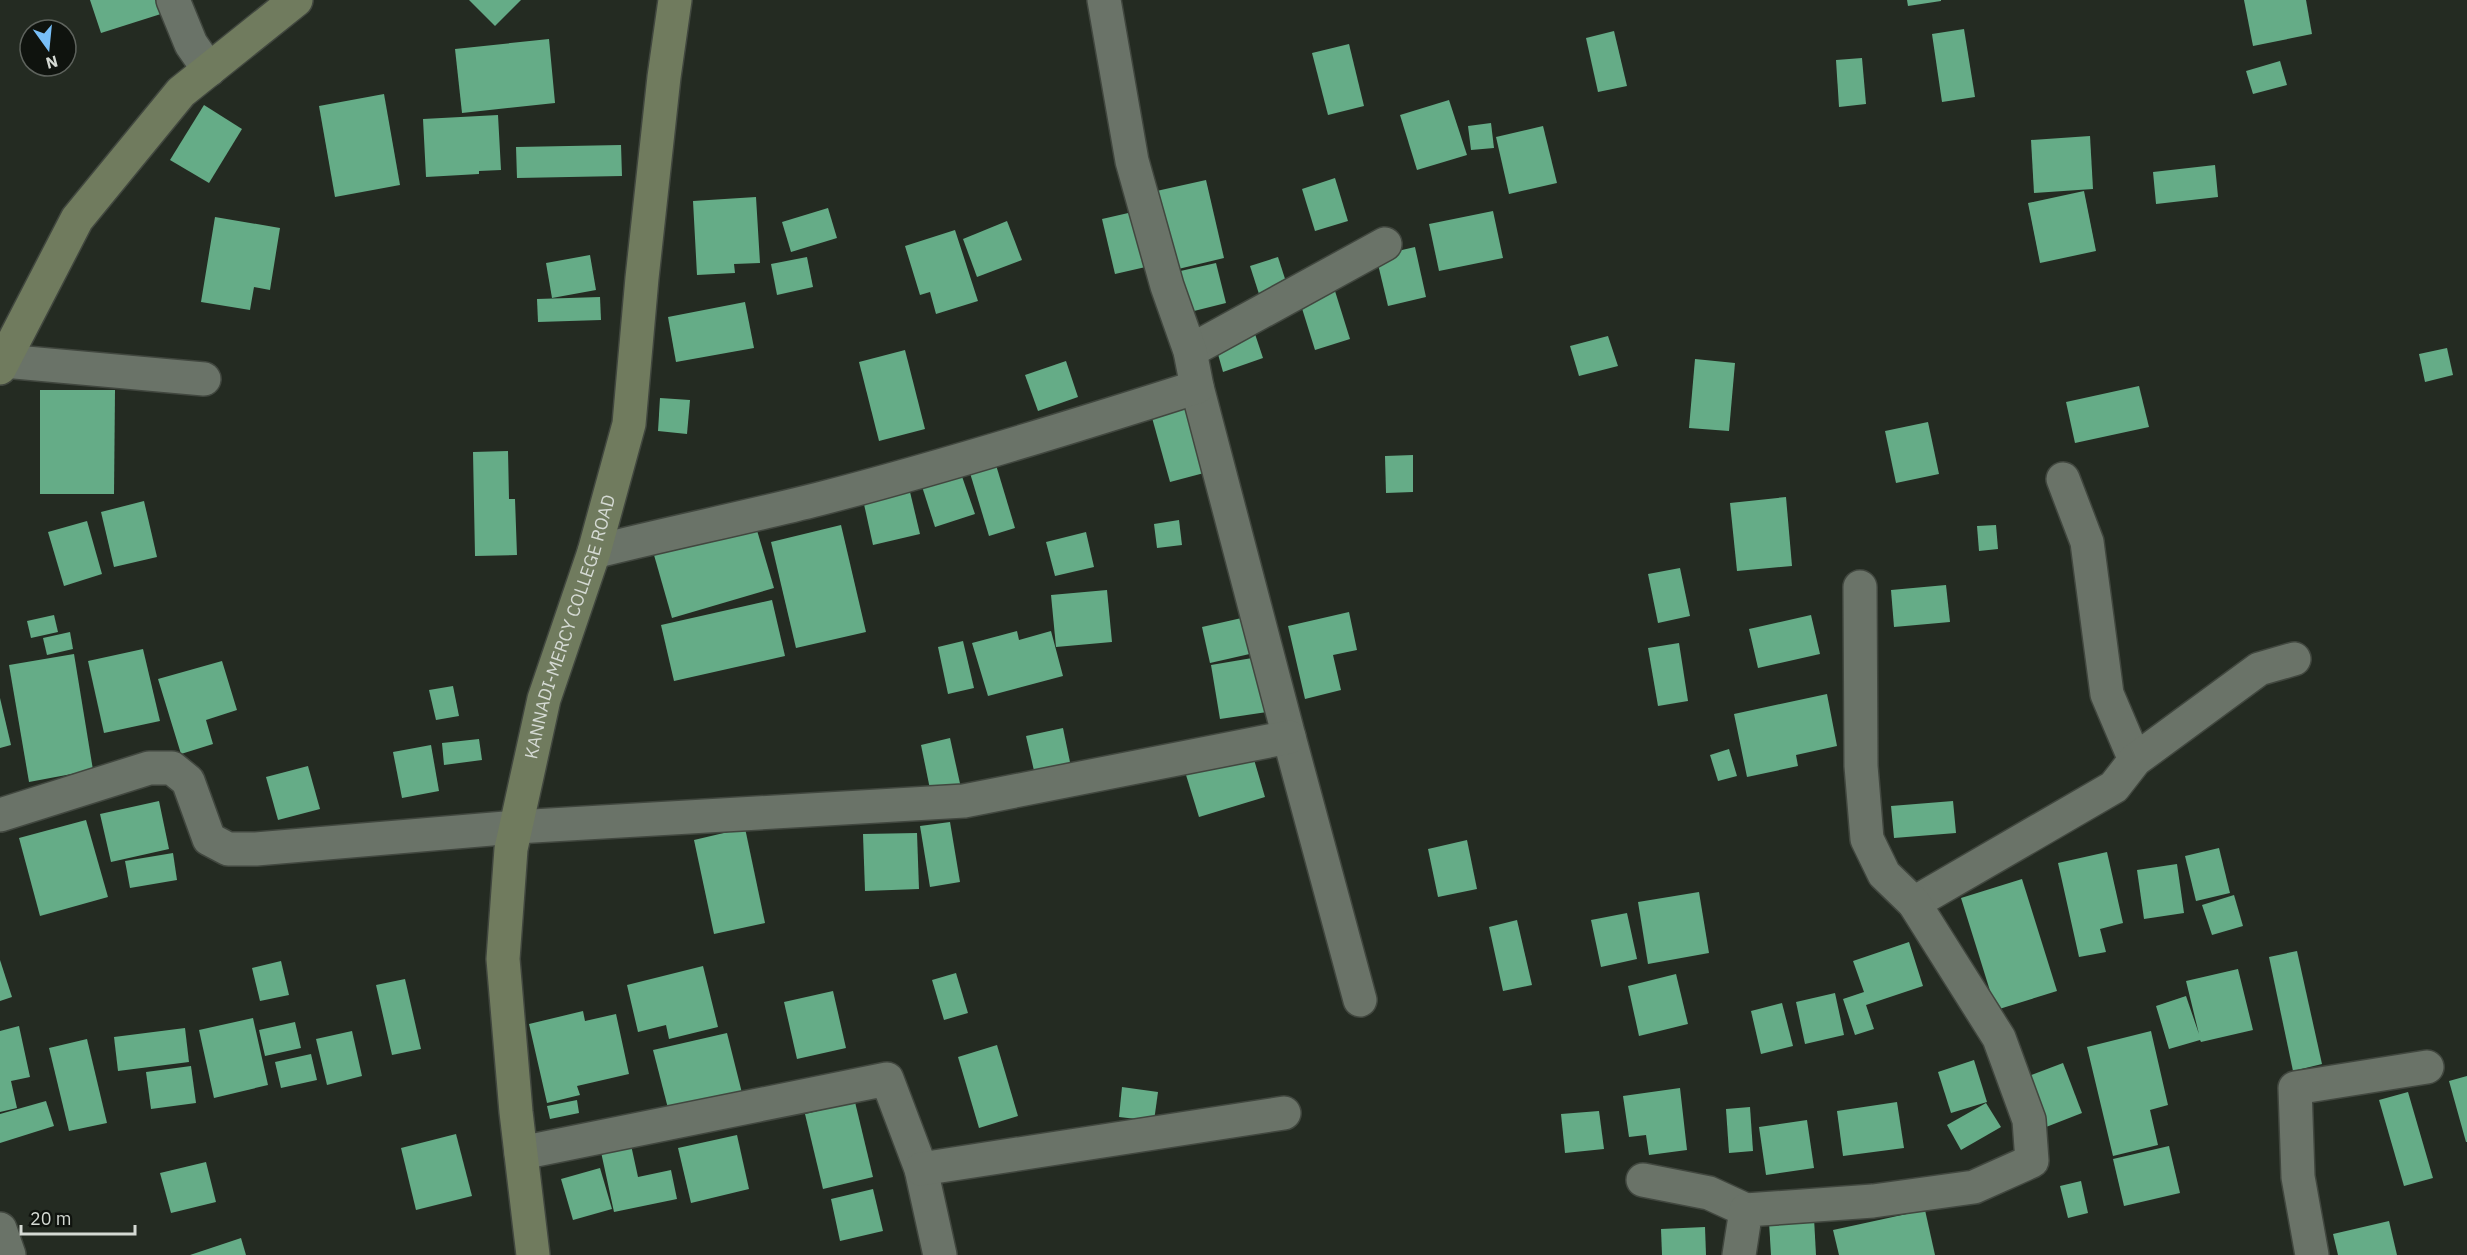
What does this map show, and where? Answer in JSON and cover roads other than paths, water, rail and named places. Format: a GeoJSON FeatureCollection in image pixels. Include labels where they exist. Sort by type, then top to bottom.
{"type":"FeatureCollection","features":[{"type":"Feature","properties":{"kind":"main road"},"geometry":{"type":"LineString","coordinates":[[2,364],[76,219],[181,92],[296,0]]}},
{"type":"Feature","properties":{"kind":"main road","name":"KANNADI-MERCY COLLEGE ROAD"},"geometry":{"type":"LineString","coordinates":[[533,1255],[503,959],[511,849],[544,699],[594,552],[629,424],[652,183],[675,0]]}},
{"type":"Feature","properties":{"kind":"street"},"geometry":{"type":"LineString","coordinates":[[172,0],[191,44],[209,70]]}},
{"type":"Feature","properties":{"kind":"street"},"geometry":{"type":"LineString","coordinates":[[1104,0],[1132,161],[1167,286],[1190,351],[1197,387],[1288,737],[1360,1000]]}},
{"type":"Feature","properties":{"kind":"street"},"geometry":{"type":"LineString","coordinates":[[1190,351],[1385,244]]}},
{"type":"Feature","properties":{"kind":"street"},"geometry":{"type":"LineString","coordinates":[[2,364],[204,379]]}},
{"type":"Feature","properties":{"kind":"street"},"geometry":{"type":"LineString","coordinates":[[594,552],[817,500],[906,476],[1032,440],[1197,387]]}},
{"type":"Feature","properties":{"kind":"street"},"geometry":{"type":"LineString","coordinates":[[2063,479],[2087,542],[2107,694],[2135,760]]}},
{"type":"Feature","properties":{"kind":"street"},"geometry":{"type":"LineString","coordinates":[[1643,1180],[1709,1193],[1746,1210],[1873,1201],[1974,1187],[2032,1161],[2029,1120],[1999,1038],[1914,903],[1884,874],[1868,839],[1861,766],[1860,587]]}},
{"type":"Feature","properties":{"kind":"street"},"geometry":{"type":"LineString","coordinates":[[1914,903],[2114,787],[2135,760],[2259,669],[2294,659]]}},
{"type":"Feature","properties":{"kind":"street"},"geometry":{"type":"LineString","coordinates":[[0,815],[149,768],[172,768],[188,781],[209,839],[228,849],[256,849],[516,827],[964,801],[1288,737]]}},
{"type":"Feature","properties":{"kind":"street"},"geometry":{"type":"LineString","coordinates":[[2312,1255],[2298,1177],[2295,1088],[2427,1066]]}},
{"type":"Feature","properties":{"kind":"street"},"geometry":{"type":"LineString","coordinates":[[521,1153],[887,1079],[921,1169],[940,1255]]}},
{"type":"Feature","properties":{"kind":"street"},"geometry":{"type":"LineString","coordinates":[[921,1169],[1284,1113]]}},
{"type":"Feature","properties":{"kind":"street"},"geometry":{"type":"LineString","coordinates":[[1739,1255],[1746,1210]]}},
{"type":"Feature","properties":{"kind":"street"},"geometry":{"type":"LineString","coordinates":[[0,1229],[9,1255]]}}]}
